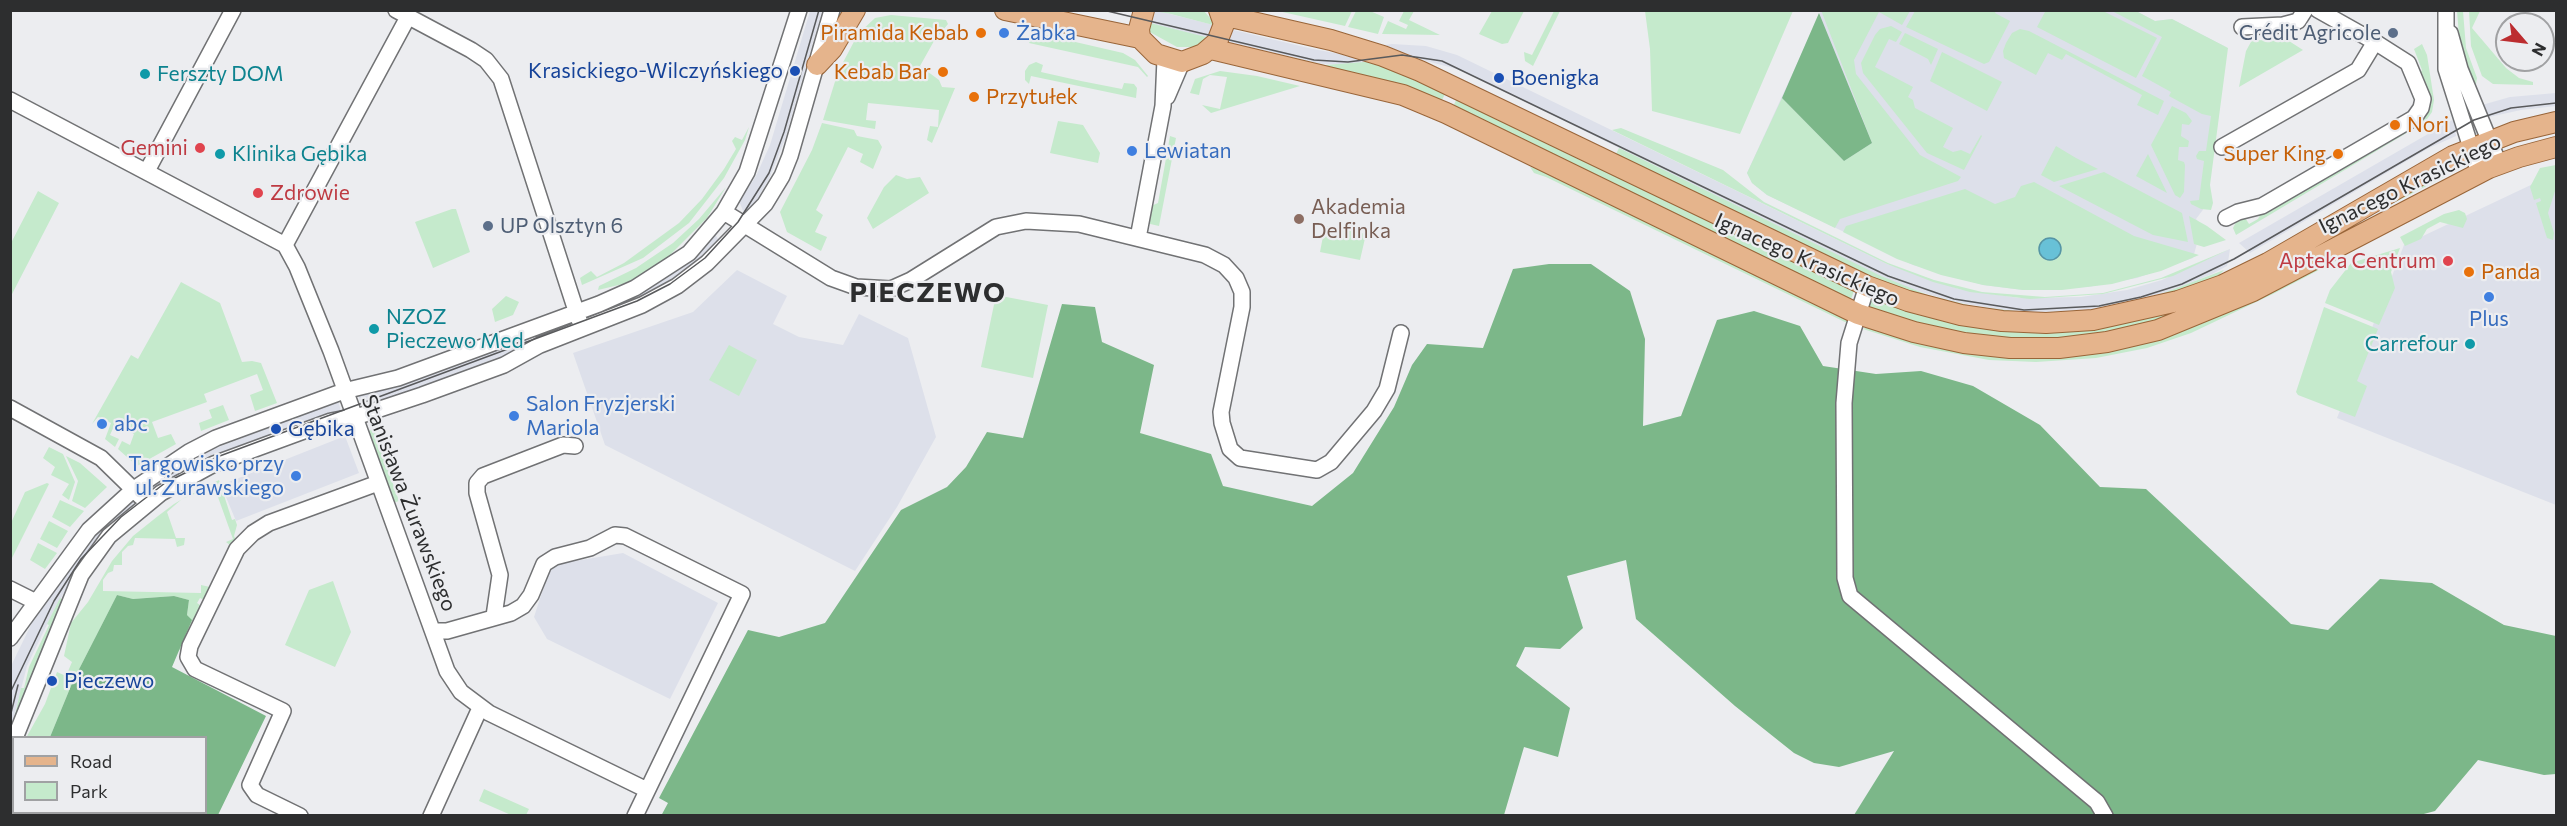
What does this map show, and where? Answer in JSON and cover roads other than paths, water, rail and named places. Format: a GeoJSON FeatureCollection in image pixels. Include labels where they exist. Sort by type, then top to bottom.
{"type":"FeatureCollection","features":[{"type":"Feature","properties":{"kind":"main road"},"geometry":{"type":"LineString","coordinates":[[817,65],[832,50],[855,10]]}},
{"type":"Feature","properties":{"kind":"main road"},"geometry":{"type":"LineString","coordinates":[[1005,10],[1140,38],[1173,60],[1195,59],[1211,49],[1223,30],[1221,13]]}},
{"type":"Feature","properties":{"kind":"main road"},"geometry":{"type":"LineString","coordinates":[[1140,38],[1139,29],[1144,10]]}},
{"type":"Feature","properties":{"kind":"main road","name":"Ignacego Krasickiego"},"geometry":{"type":"LineString","coordinates":[[1221,13],[1331,40],[1420,71],[1867,286],[1908,301],[1961,315],[2002,321],[2046,323],[2123,314],[2178,301],[2223,285],[2268,263],[2470,148],[2490,140],[2556,122]]}},
{"type":"Feature","properties":{"kind":"main road","name":"Ignacego Krasickiego"},"geometry":{"type":"LineString","coordinates":[[1211,49],[1375,87],[1412,99],[1858,314],[1914,332],[1976,345],[2059,348],[2118,340],[2158,330],[2209,311],[2479,173],[2499,164],[2556,147]]}},
{"type":"Feature","properties":{"kind":"street"},"geometry":{"type":"LineString","coordinates":[[147,171],[233,10]]}},
{"type":"Feature","properties":{"kind":"street"},"geometry":{"type":"LineString","coordinates":[[10,638],[89,530],[134,489],[189,452],[216,438],[344,391],[398,378],[576,312],[635,288],[689,253],[724,212],[747,172],[758,145],[799,10]]}},
{"type":"Feature","properties":{"kind":"street"},"geometry":{"type":"LineString","coordinates":[[16,736],[81,575],[109,536],[146,503],[189,476],[214,464],[331,421],[354,417],[504,364],[540,345],[642,305],[677,286],[707,263],[765,204],[782,176],[832,10]]}},
{"type":"Feature","properties":{"kind":"street"},"geometry":{"type":"LineString","coordinates":[[2242,27],[2283,25],[2298,21],[2305,10]]}},
{"type":"Feature","properties":{"kind":"street"},"geometry":{"type":"LineString","coordinates":[[2226,218],[2238,212],[2262,206],[2415,118],[2421,108],[2423,99],[2410,67],[2401,57],[2318,10]]}},
{"type":"Feature","properties":{"kind":"street"},"geometry":{"type":"LineString","coordinates":[[14,108],[147,171],[285,245],[402,14],[471,50],[486,60],[501,80],[582,328]]}},
{"type":"Feature","properties":{"kind":"street"},"geometry":{"type":"LineString","coordinates":[[2446,14],[2460,69],[2499,164]]}},
{"type":"Feature","properties":{"kind":"street"},"geometry":{"type":"LineString","coordinates":[[2446,14],[2444,60],[2479,173]]}},
{"type":"Feature","properties":{"kind":"street"},"geometry":{"type":"LineString","coordinates":[[2222,147],[2358,70],[2375,42]]}},
{"type":"Feature","properties":{"kind":"street"},"geometry":{"type":"LineString","coordinates":[[1138,238],[1173,60]]}},
{"type":"Feature","properties":{"kind":"street"},"geometry":{"type":"LineString","coordinates":[[724,212],[744,227],[831,278],[856,287],[891,288],[910,280],[996,227],[1026,221],[1079,224],[1205,255],[1224,265],[1236,278],[1242,292],[1242,307],[1221,412],[1230,449],[1240,458],[1317,470],[1331,462],[1374,411],[1387,389],[1401,333]]}},
{"type":"Feature","properties":{"kind":"street","name":"Stanisława Żurawskiego"},"geometry":{"type":"LineString","coordinates":[[285,245],[301,277],[434,630],[447,671],[461,692],[480,708],[647,790],[742,594],[625,537],[615,535],[590,548],[555,556],[544,564],[531,595],[523,606],[511,613],[447,631],[434,630]]}},
{"type":"Feature","properties":{"kind":"street"},"geometry":{"type":"LineString","coordinates":[[1867,286],[1849,343],[1844,403],[1845,578],[1850,596],[2097,802],[2105,816]]}},
{"type":"Feature","properties":{"kind":"street"},"geometry":{"type":"LineString","coordinates":[[10,408],[93,453],[134,489],[146,503]]}},
{"type":"Feature","properties":{"kind":"street"},"geometry":{"type":"LineString","coordinates":[[494,616],[500,574],[477,493],[477,483],[483,476],[563,446],[575,446]]}},
{"type":"Feature","properties":{"kind":"street"},"geometry":{"type":"LineString","coordinates":[[300,816],[257,795],[250,785],[284,711],[195,669],[188,657],[190,646],[237,549],[253,532],[269,523],[378,483]]}},
{"type":"Feature","properties":{"kind":"street"},"geometry":{"type":"LineString","coordinates":[[10,589],[36,602]]}},
{"type":"Feature","properties":{"kind":"street"},"geometry":{"type":"LineString","coordinates":[[431,816],[480,708]]}},
{"type":"Feature","properties":{"kind":"street"},"geometry":{"type":"LineString","coordinates":[[635,816],[647,790]]}},
{"type":"Feature","properties":{"kind":"water"},"geometry":{"type":"Polygon","coordinates":[[[2050,238],[2058,241],[2061,249],[2058,257],[2050,260],[2042,257],[2039,249],[2042,241],[2050,238]]]}},
{"type":"Feature","properties":{"kind":"tram line"},"geometry":{"type":"LineString","coordinates":[[10,693],[54,601],[81,559],[121,517],[165,483],[217,457],[637,301],[670,284],[705,258],[738,222],[769,173],[784,132],[819,10]]}},
{"type":"Feature","properties":{"kind":"tram line"},"geometry":{"type":"LineString","coordinates":[[1103,10],[1314,60],[1348,62],[1402,55],[1442,61],[1888,276],[1954,299],[2024,310],[2099,306],[2141,297],[2182,284],[2234,259],[2474,120],[2511,108],[2556,103]]}},
{"type":"Feature","properties":{"kind":"tram line"},"geometry":{"type":"LineString","coordinates":[[10,717],[18,685]]}},
{"type":"Feature","properties":{"kind":"place","name":"Piramida Kebab"},"geometry":{"type":"Point","coordinates":[981,33]}},
{"type":"Feature","properties":{"kind":"place","name":"Żabka"},"geometry":{"type":"Point","coordinates":[1004,33]}},
{"type":"Feature","properties":{"kind":"place","name":"Crédit Agricole"},"geometry":{"type":"Point","coordinates":[2393,33]}},
{"type":"Feature","properties":{"kind":"place","name":"Krasickiego-Wilczyńskiego"},"geometry":{"type":"Point","coordinates":[795,71]}},
{"type":"Feature","properties":{"kind":"place","name":"Kebab Bar"},"geometry":{"type":"Point","coordinates":[943,72]}},
{"type":"Feature","properties":{"kind":"place","name":"Ferszty DOM"},"geometry":{"type":"Point","coordinates":[145,74]}},
{"type":"Feature","properties":{"kind":"place","name":"Boenigka"},"geometry":{"type":"Point","coordinates":[1499,78]}},
{"type":"Feature","properties":{"kind":"place","name":"Przytułek"},"geometry":{"type":"Point","coordinates":[974,97]}},
{"type":"Feature","properties":{"kind":"place","name":"Nori"},"geometry":{"type":"Point","coordinates":[2395,125]}},
{"type":"Feature","properties":{"kind":"place","name":"Gemini"},"geometry":{"type":"Point","coordinates":[200,148]}},
{"type":"Feature","properties":{"kind":"place","name":"Lewiatan"},"geometry":{"type":"Point","coordinates":[1132,151]}},
{"type":"Feature","properties":{"kind":"place","name":"Klinika Gębika"},"geometry":{"type":"Point","coordinates":[220,154]}},
{"type":"Feature","properties":{"kind":"place","name":"Super King"},"geometry":{"type":"Point","coordinates":[2338,154]}},
{"type":"Feature","properties":{"kind":"place","name":"Zdrowie"},"geometry":{"type":"Point","coordinates":[258,193]}},
{"type":"Feature","properties":{"kind":"place","name":"Akademia Delfinka"},"geometry":{"type":"Point","coordinates":[1299,219]}},
{"type":"Feature","properties":{"kind":"place","name":"UP Olsztyn 6"},"geometry":{"type":"Point","coordinates":[488,226]}},
{"type":"Feature","properties":{"kind":"place","name":"Apteka Centrum"},"geometry":{"type":"Point","coordinates":[2448,261]}},
{"type":"Feature","properties":{"kind":"place","name":"Panda"},"geometry":{"type":"Point","coordinates":[2469,272]}},
{"type":"Feature","properties":{"kind":"place","name":"Plus"},"geometry":{"type":"Point","coordinates":[2489,297]}},
{"type":"Feature","properties":{"kind":"place","name":"NZOZ Pieczewo Med"},"geometry":{"type":"Point","coordinates":[374,329]}},
{"type":"Feature","properties":{"kind":"place","name":"Carrefour"},"geometry":{"type":"Point","coordinates":[2470,344]}},
{"type":"Feature","properties":{"kind":"place","name":"Salon Fryzjerski Mariola"},"geometry":{"type":"Point","coordinates":[514,416]}},
{"type":"Feature","properties":{"kind":"place","name":"abc"},"geometry":{"type":"Point","coordinates":[102,424]}},
{"type":"Feature","properties":{"kind":"place","name":"Gębika"},"geometry":{"type":"Point","coordinates":[276,429]}},
{"type":"Feature","properties":{"kind":"place","name":"Targowisko przy ul. Żurawskiego"},"geometry":{"type":"Point","coordinates":[296,476]}},
{"type":"Feature","properties":{"kind":"place","name":"Pieczewo"},"geometry":{"type":"Point","coordinates":[52,681]}},
{"type":"Feature","properties":{"kind":"district","name":"PIECZEWO"},"geometry":{"type":"Point","coordinates":[928,293]}}]}
